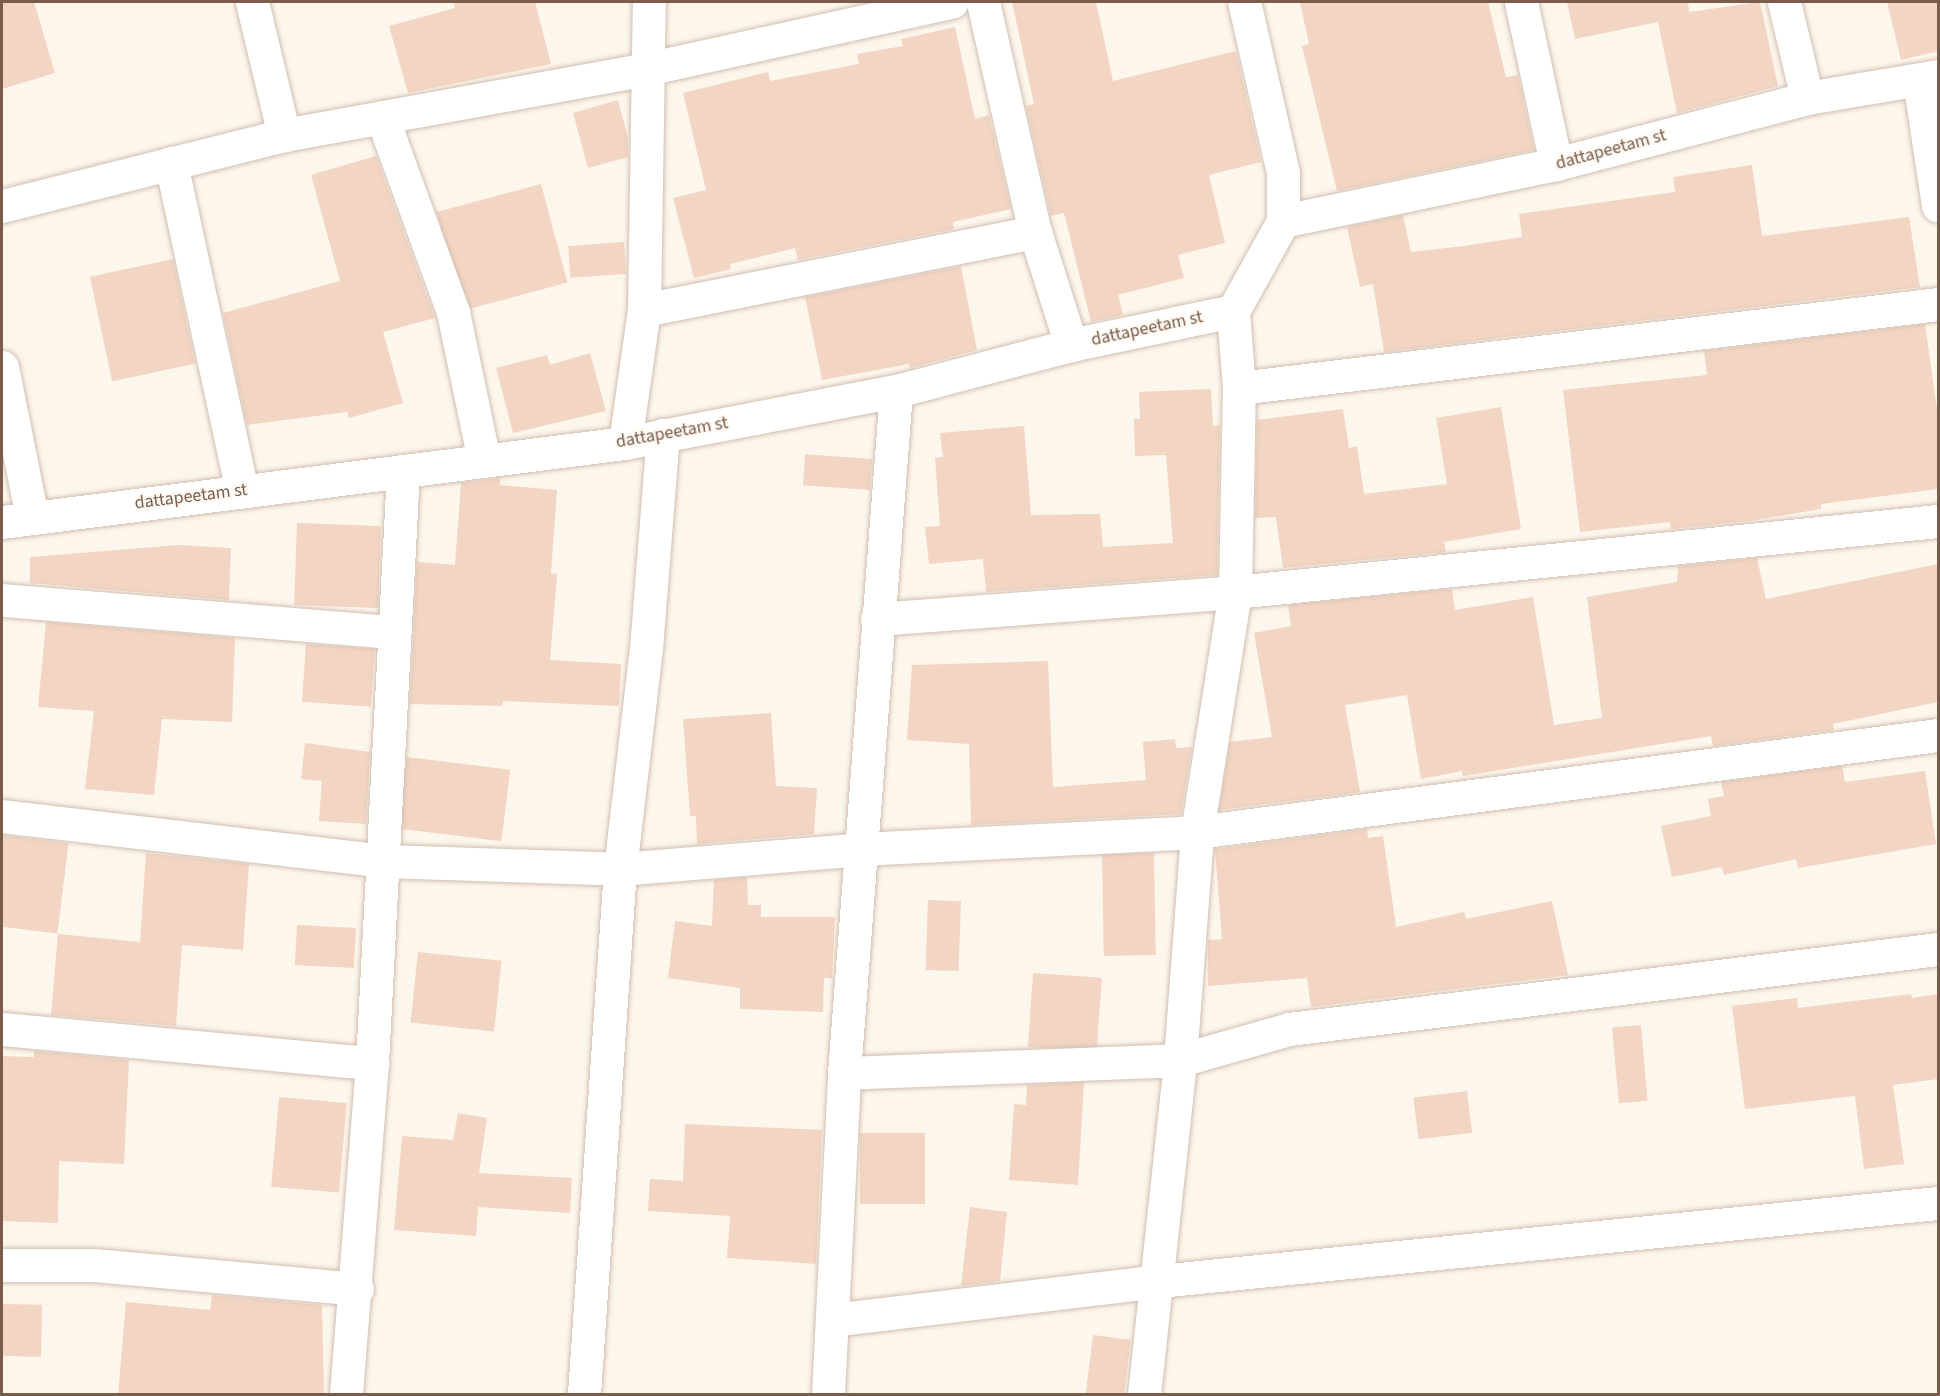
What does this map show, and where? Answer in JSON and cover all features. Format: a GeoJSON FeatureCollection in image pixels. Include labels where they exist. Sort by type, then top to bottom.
{"type":"FeatureCollection","features":[{"type":"Feature","properties":{"kind":"street"},"geometry":{"type":"LineString","coordinates":[[252,2],[284,135]]}},
{"type":"Feature","properties":{"kind":"street"},"geometry":{"type":"LineString","coordinates":[[625,443],[644,310],[646,69],[649,2]]}},
{"type":"Feature","properties":{"kind":"street"},"geometry":{"type":"LineString","coordinates":[[2,206],[284,135],[646,69],[952,2]]}},
{"type":"Feature","properties":{"kind":"street"},"geometry":{"type":"LineString","coordinates":[[983,2],[1035,232],[1071,345]]}},
{"type":"Feature","properties":{"kind":"street"},"geometry":{"type":"LineString","coordinates":[[1144,1395],[1159,1281],[1180,1060],[1197,832],[1235,592],[1239,388],[1233,311],[1283,221],[1283,173],[1244,2]]}},
{"type":"Feature","properties":{"kind":"street"},"geometry":{"type":"LineString","coordinates":[[1521,2],[1556,164]]}},
{"type":"Feature","properties":{"kind":"street"},"geometry":{"type":"LineString","coordinates":[[1784,2],[1807,98]]}},
{"type":"Feature","properties":{"kind":"street"},"geometry":{"type":"LineString","coordinates":[[1929,78],[1938,206]]}},
{"type":"Feature","properties":{"kind":"street","name":"dattapeetam st"},"geometry":{"type":"LineString","coordinates":[[1283,221],[1556,164],[1807,98],[1929,78]]}},
{"type":"Feature","properties":{"kind":"street"},"geometry":{"type":"LineString","coordinates":[[382,117],[453,312],[484,461]]}},
{"type":"Feature","properties":{"kind":"street"},"geometry":{"type":"LineString","coordinates":[[171,164],[242,491]]}},
{"type":"Feature","properties":{"kind":"street"},"geometry":{"type":"LineString","coordinates":[[644,310],[1035,232]]}},
{"type":"Feature","properties":{"kind":"street"},"geometry":{"type":"LineString","coordinates":[[1239,388],[1938,304]]}},
{"type":"Feature","properties":{"kind":"street","name":"dattapeetam st"},"geometry":{"type":"LineString","coordinates":[[17,519],[625,443],[897,392],[1071,345],[1233,311]]}},
{"type":"Feature","properties":{"kind":"street"},"geometry":{"type":"LineString","coordinates":[[2,367],[17,519]]}},
{"type":"Feature","properties":{"kind":"street"},"geometry":{"type":"LineString","coordinates":[[828,1395],[844,1073],[877,619],[897,392]]}},
{"type":"Feature","properties":{"kind":"street"},"geometry":{"type":"LineString","coordinates":[[584,1395],[620,869],[646,649],[663,435]]}},
{"type":"Feature","properties":{"kind":"street"},"geometry":{"type":"LineString","coordinates":[[346,1395],[357,1289],[372,1063],[384,861],[392,632],[403,471]]}},
{"type":"Feature","properties":{"kind":"street"},"geometry":{"type":"LineString","coordinates":[[877,619],[1235,592],[1938,521]]}},
{"type":"Feature","properties":{"kind":"street"},"geometry":{"type":"LineString","coordinates":[[2,600],[392,632]]}},
{"type":"Feature","properties":{"kind":"street"},"geometry":{"type":"LineString","coordinates":[[2,816],[384,861],[620,869],[862,849],[1197,832],[1938,735]]}},
{"type":"Feature","properties":{"kind":"street"},"geometry":{"type":"LineString","coordinates":[[844,1073],[1180,1060],[1289,1029],[1938,949]]}},
{"type":"Feature","properties":{"kind":"street"},"geometry":{"type":"LineString","coordinates":[[2,1029],[372,1063]]}},
{"type":"Feature","properties":{"kind":"street"},"geometry":{"type":"LineString","coordinates":[[832,1320],[1159,1281],[1938,1203]]}},
{"type":"Feature","properties":{"kind":"street"},"geometry":{"type":"LineString","coordinates":[[2,1265],[94,1265],[357,1289]]}},
{"type":"Feature","properties":{"kind":"building"},"geometry":{"type":"Polygon","coordinates":[[[2,2],[34,2],[55,73],[2,89],[2,2]]]}},
{"type":"Feature","properties":{"kind":"building"},"geometry":{"type":"Polygon","coordinates":[[[453,2],[535,2],[551,64],[408,93],[389,26],[455,8],[453,2]]]}},
{"type":"Feature","properties":{"kind":"building"},"geometry":{"type":"Polygon","coordinates":[[[1012,2],[1096,2],[1113,81],[1236,51],[1261,162],[1209,175],[1225,243],[1178,255],[1184,278],[1118,295],[1123,315],[1091,322],[1064,213],[1051,216],[1026,106],[1034,104],[1012,2]]]}},
{"type":"Feature","properties":{"kind":"building"},"geometry":{"type":"Polygon","coordinates":[[[1300,2],[1488,2],[1506,77],[1518,75],[1534,150],[1337,191],[1302,46],[1309,44],[1300,2]]]}},
{"type":"Feature","properties":{"kind":"building"},"geometry":{"type":"Polygon","coordinates":[[[1567,2],[1688,2],[1689,12],[1760,2],[1778,86],[1677,113],[1658,22],[1575,39],[1567,2]]]}},
{"type":"Feature","properties":{"kind":"building"},"geometry":{"type":"Polygon","coordinates":[[[1887,2],[1938,2],[1938,51],[1901,60],[1887,2]]]}},
{"type":"Feature","properties":{"kind":"building"},"geometry":{"type":"Polygon","coordinates":[[[955,27],[975,119],[989,115],[1011,209],[953,222],[954,229],[798,260],[795,248],[730,264],[731,269],[694,278],[673,198],[706,190],[683,93],[768,72],[770,81],[859,64],[857,54],[903,46],[901,39],[955,27]]]}},
{"type":"Feature","properties":{"kind":"building"},"geometry":{"type":"Polygon","coordinates":[[[618,100],[628,138],[628,157],[588,168],[573,113],[618,100]]]}},
{"type":"Feature","properties":{"kind":"building"},"geometry":{"type":"Polygon","coordinates":[[[376,156],[435,318],[383,332],[403,403],[349,418],[347,412],[247,425],[223,313],[340,281],[311,175],[376,156]]]}},
{"type":"Feature","properties":{"kind":"building"},"geometry":{"type":"Polygon","coordinates":[[[1752,165],[1762,236],[1909,217],[1920,287],[1384,352],[1373,284],[1360,287],[1347,227],[1403,215],[1411,252],[1464,246],[1522,237],[1519,214],[1675,192],[1673,177],[1752,165]]]}},
{"type":"Feature","properties":{"kind":"building"},"geometry":{"type":"Polygon","coordinates":[[[541,184],[567,283],[463,310],[437,212],[541,184]]]}},
{"type":"Feature","properties":{"kind":"building"},"geometry":{"type":"Polygon","coordinates":[[[624,242],[626,274],[570,278],[568,246],[624,242]]]}},
{"type":"Feature","properties":{"kind":"building"},"geometry":{"type":"Polygon","coordinates":[[[173,259],[195,364],[112,381],[90,277],[173,259]]]}},
{"type":"Feature","properties":{"kind":"building"},"geometry":{"type":"Polygon","coordinates":[[[961,266],[977,350],[910,368],[909,364],[822,380],[805,297],[961,266]]]}},
{"type":"Feature","properties":{"kind":"building"},"geometry":{"type":"Polygon","coordinates":[[[1925,324],[1938,416],[1938,489],[1821,504],[1821,509],[1749,521],[1671,529],[1670,522],[1580,532],[1563,390],[1707,375],[1704,351],[1925,324]]]}},
{"type":"Feature","properties":{"kind":"building"},"geometry":{"type":"Polygon","coordinates":[[[590,353],[606,411],[513,433],[496,368],[547,355],[550,365],[590,353]]]}},
{"type":"Feature","properties":{"kind":"building"},"geometry":{"type":"Polygon","coordinates":[[[1211,389],[1213,426],[1220,425],[1217,575],[986,592],[983,559],[929,564],[925,527],[940,526],[935,458],[943,457],[940,433],[1024,426],[1031,515],[1100,514],[1103,547],[1173,543],[1166,455],[1135,456],[1134,419],[1140,419],[1139,392],[1211,389]]]}},
{"type":"Feature","properties":{"kind":"building"},"geometry":{"type":"Polygon","coordinates":[[[1501,407],[1521,529],[1444,542],[1446,552],[1283,568],[1276,517],[1255,518],[1257,420],[1343,409],[1349,448],[1357,446],[1364,494],[1447,484],[1436,418],[1501,407]]]}},
{"type":"Feature","properties":{"kind":"building"},"geometry":{"type":"Polygon","coordinates":[[[805,454],[872,459],[870,490],[803,485],[805,454]]]}},
{"type":"Feature","properties":{"kind":"building"},"geometry":{"type":"Polygon","coordinates":[[[500,478],[500,485],[557,490],[551,573],[557,574],[550,660],[621,664],[619,706],[503,701],[502,706],[410,704],[417,562],[455,565],[461,483],[500,478]]]}},
{"type":"Feature","properties":{"kind":"building"},"geometry":{"type":"Polygon","coordinates":[[[297,523],[381,526],[378,608],[294,605],[297,523]]]}},
{"type":"Feature","properties":{"kind":"building"},"geometry":{"type":"Polygon","coordinates":[[[180,545],[231,548],[229,600],[30,583],[30,557],[180,545]]]}},
{"type":"Feature","properties":{"kind":"building"},"geometry":{"type":"Polygon","coordinates":[[[1757,558],[1766,599],[1938,564],[1938,702],[1833,724],[1834,730],[1713,746],[1711,736],[1463,776],[1462,771],[1421,779],[1407,695],[1345,705],[1360,792],[1219,810],[1230,742],[1272,737],[1254,633],[1291,626],[1288,605],[1452,589],[1455,610],[1533,597],[1554,725],[1602,718],[1587,597],[1677,582],[1678,566],[1757,558]]]}},
{"type":"Feature","properties":{"kind":"building"},"geometry":{"type":"Polygon","coordinates":[[[46,622],[235,638],[232,722],[162,719],[154,795],[85,789],[94,711],[38,707],[46,622]]]}},
{"type":"Feature","properties":{"kind":"building"},"geometry":{"type":"Polygon","coordinates":[[[306,644],[375,649],[371,707],[302,702],[306,644]]]}},
{"type":"Feature","properties":{"kind":"building"},"geometry":{"type":"Polygon","coordinates":[[[1048,661],[1053,787],[1146,780],[1143,742],[1175,739],[1176,748],[1192,747],[1181,814],[971,825],[969,744],[907,740],[912,665],[1048,661]]]}},
{"type":"Feature","properties":{"kind":"building"},"geometry":{"type":"Polygon","coordinates":[[[771,713],[776,786],[817,788],[814,834],[697,844],[696,816],[690,816],[683,719],[771,713]]]}},
{"type":"Feature","properties":{"kind":"building"},"geometry":{"type":"Polygon","coordinates":[[[305,743],[370,752],[366,824],[319,821],[322,781],[301,779],[305,743]]]}},
{"type":"Feature","properties":{"kind":"building"},"geometry":{"type":"Polygon","coordinates":[[[407,757],[510,770],[501,841],[398,828],[407,757]]]}},
{"type":"Feature","properties":{"kind":"building"},"geometry":{"type":"Polygon","coordinates":[[[1842,766],[1845,782],[1925,771],[1936,844],[1798,868],[1796,859],[1724,875],[1722,867],[1672,877],[1661,826],[1711,816],[1708,799],[1724,796],[1721,782],[1842,766]]]}},
{"type":"Feature","properties":{"kind":"building"},"geometry":{"type":"Polygon","coordinates":[[[1367,829],[1368,838],[1383,836],[1396,927],[1464,912],[1466,919],[1552,901],[1568,975],[1311,1007],[1307,978],[1208,986],[1208,940],[1222,939],[1215,849],[1367,829]]]}},
{"type":"Feature","properties":{"kind":"building"},"geometry":{"type":"Polygon","coordinates":[[[2,835],[69,843],[57,933],[2,927],[2,835]]]}},
{"type":"Feature","properties":{"kind":"building"},"geometry":{"type":"Polygon","coordinates":[[[146,853],[249,864],[243,950],[182,945],[176,1026],[51,1015],[58,934],[140,942],[146,853]]]}},
{"type":"Feature","properties":{"kind":"building"},"geometry":{"type":"Polygon","coordinates":[[[1154,853],[1156,955],[1104,956],[1102,854],[1154,853]]]}},
{"type":"Feature","properties":{"kind":"building"},"geometry":{"type":"Polygon","coordinates":[[[747,877],[748,905],[761,905],[761,917],[835,917],[832,978],[824,978],[823,1012],[740,1009],[740,988],[668,978],[675,921],[712,926],[714,880],[747,877]]]}},
{"type":"Feature","properties":{"kind":"building"},"geometry":{"type":"Polygon","coordinates":[[[928,900],[961,901],[959,971],[926,970],[928,900]]]}},
{"type":"Feature","properties":{"kind":"building"},"geometry":{"type":"Polygon","coordinates":[[[297,925],[356,928],[354,968],[295,965],[297,925]]]}},
{"type":"Feature","properties":{"kind":"building"},"geometry":{"type":"Polygon","coordinates":[[[418,952],[502,961],[494,1031],[411,1023],[418,952]]]}},
{"type":"Feature","properties":{"kind":"building"},"geometry":{"type":"Polygon","coordinates":[[[1033,973],[1102,978],[1097,1052],[1028,1047],[1033,973]]]}},
{"type":"Feature","properties":{"kind":"building"},"geometry":{"type":"Polygon","coordinates":[[[1911,994],[1912,998],[1938,994],[1938,1079],[1893,1085],[1904,1164],[1864,1169],[1855,1096],[1745,1109],[1732,1006],[1797,998],[1798,1008],[1911,994]]]}},
{"type":"Feature","properties":{"kind":"building"},"geometry":{"type":"Polygon","coordinates":[[[1641,1025],[1648,1101],[1619,1103],[1612,1028],[1641,1025]]]}},
{"type":"Feature","properties":{"kind":"building"},"geometry":{"type":"Polygon","coordinates":[[[34,1051],[129,1060],[124,1164],[59,1161],[58,1223],[2,1221],[2,1056],[34,1057],[34,1051]]]}},
{"type":"Feature","properties":{"kind":"building"},"geometry":{"type":"Polygon","coordinates":[[[1084,1082],[1078,1185],[1009,1180],[1014,1104],[1026,1105],[1027,1085],[1084,1082]]]}},
{"type":"Feature","properties":{"kind":"building"},"geometry":{"type":"Polygon","coordinates":[[[1467,1091],[1472,1133],[1419,1139],[1413,1098],[1467,1091]]]}},
{"type":"Feature","properties":{"kind":"building"},"geometry":{"type":"Polygon","coordinates":[[[279,1097],[347,1103],[339,1193],[271,1187],[279,1097]]]}},
{"type":"Feature","properties":{"kind":"building"},"geometry":{"type":"Polygon","coordinates":[[[458,1113],[487,1118],[479,1173],[572,1178],[570,1213],[478,1207],[476,1236],[394,1230],[402,1136],[453,1140],[458,1113]]]}},
{"type":"Feature","properties":{"kind":"building"},"geometry":{"type":"Polygon","coordinates":[[[685,1124],[822,1130],[816,1264],[727,1258],[730,1216],[648,1211],[650,1179],[683,1181],[685,1124]]]}},
{"type":"Feature","properties":{"kind":"building"},"geometry":{"type":"Polygon","coordinates":[[[860,1133],[925,1133],[925,1204],[860,1204],[860,1133]]]}},
{"type":"Feature","properties":{"kind":"building"},"geometry":{"type":"Polygon","coordinates":[[[970,1207],[1007,1212],[1000,1281],[961,1286],[970,1207]]]}},
{"type":"Feature","properties":{"kind":"building"},"geometry":{"type":"Polygon","coordinates":[[[212,1295],[322,1305],[324,1395],[118,1395],[126,1302],[210,1310],[212,1295]]]}},
{"type":"Feature","properties":{"kind":"building"},"geometry":{"type":"Polygon","coordinates":[[[2,1304],[42,1305],[41,1357],[2,1356],[2,1304]]]}},
{"type":"Feature","properties":{"kind":"building"},"geometry":{"type":"Polygon","coordinates":[[[1093,1335],[1131,1340],[1124,1394],[1086,1394],[1093,1335]]]}}]}
